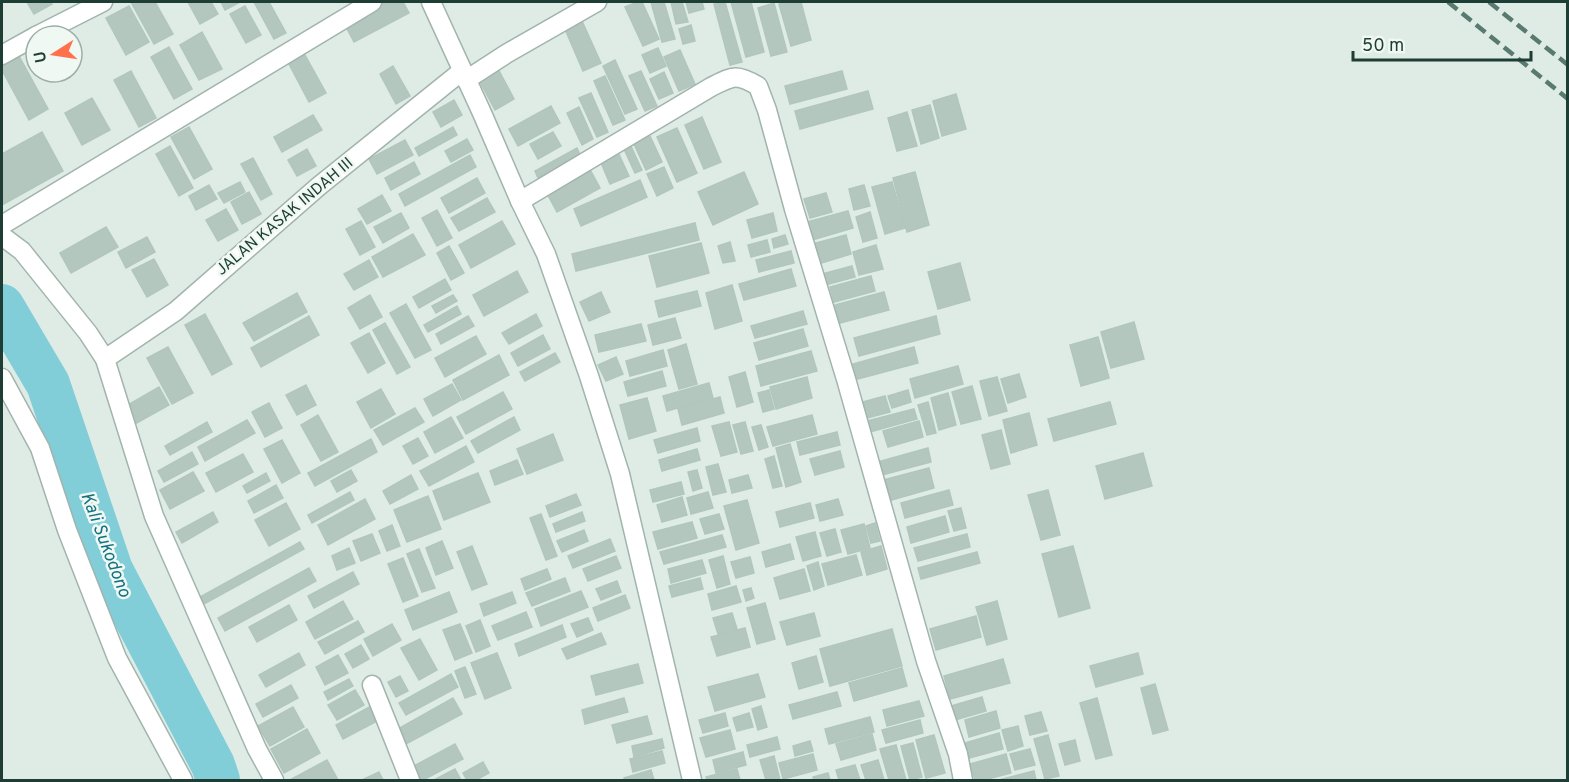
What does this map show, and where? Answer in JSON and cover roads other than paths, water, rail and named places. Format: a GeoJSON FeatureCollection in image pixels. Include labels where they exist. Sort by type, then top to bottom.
{"type":"FeatureCollection","features":[{"type":"Feature","properties":{"kind":"street"},"geometry":{"type":"LineString","coordinates":[[60,24],[103,2]]}},
{"type":"Feature","properties":{"kind":"street"},"geometry":{"type":"LineString","coordinates":[[2,225],[372,2]]}},
{"type":"Feature","properties":{"kind":"street"},"geometry":{"type":"LineString","coordinates":[[431,2],[546,254],[589,376],[620,474],[692,780]]}},
{"type":"Feature","properties":{"kind":"street","name":"JALAN KASAK INDAH III"},"geometry":{"type":"LineString","coordinates":[[105,359],[176,311],[319,186],[464,75],[597,2]]}},
{"type":"Feature","properties":{"kind":"street"},"geometry":{"type":"LineString","coordinates":[[2,55],[24,43]]}},
{"type":"Feature","properties":{"kind":"street"},"geometry":{"type":"LineString","coordinates":[[520,201],[731,77],[744,78],[758,86],[846,380],[926,661],[958,754],[963,780]]}},
{"type":"Feature","properties":{"kind":"street"},"geometry":{"type":"LineString","coordinates":[[2,236],[22,252],[88,333],[105,359],[154,516],[257,749],[274,780]]}},
{"type":"Feature","properties":{"kind":"street"},"geometry":{"type":"LineString","coordinates":[[2,378],[40,448],[67,530],[117,658],[183,780]]}},
{"type":"Feature","properties":{"kind":"street"},"geometry":{"type":"LineString","coordinates":[[372,685],[410,780]]}},
{"type":"Feature","properties":{"kind":"waterway","name":"Kali Sukodono"},"geometry":{"type":"LineString","coordinates":[[2,306],[48,384],[111,570],[213,765],[218,780]]}},
{"type":"Feature","properties":{"kind":"railway"},"geometry":{"type":"LineString","coordinates":[[1448,2],[1568,99]]}},
{"type":"Feature","properties":{"kind":"railway"},"geometry":{"type":"LineString","coordinates":[[1489,2],[1568,65]]}}]}
